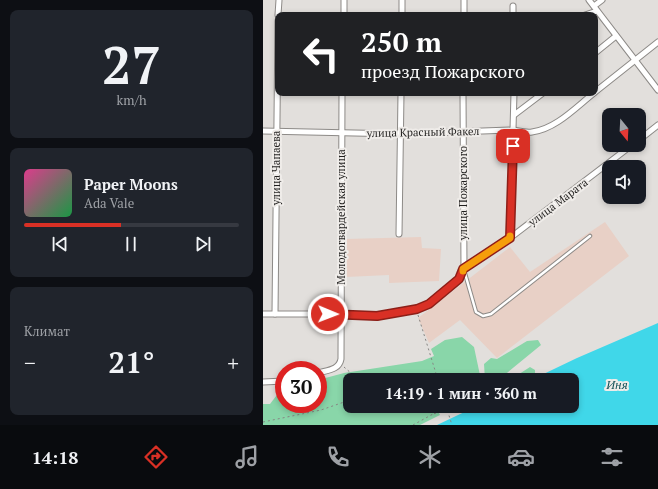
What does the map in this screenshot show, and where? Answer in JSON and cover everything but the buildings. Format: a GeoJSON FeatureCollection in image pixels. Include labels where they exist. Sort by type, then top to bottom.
{"type":"FeatureCollection","features":[{"type":"Feature","properties":{"kind":"street"},"geometry":{"type":"LineString","coordinates":[[278,12],[279,0]]}},
{"type":"Feature","properties":{"kind":"street"},"geometry":{"type":"LineString","coordinates":[[344,0],[344,12]]}},
{"type":"Feature","properties":{"kind":"street"},"geometry":{"type":"LineString","coordinates":[[402,0],[402,12]]}},
{"type":"Feature","properties":{"kind":"street"},"geometry":{"type":"LineString","coordinates":[[464,0],[464,12]]}},
{"type":"Feature","properties":{"kind":"street"},"geometry":{"type":"LineString","coordinates":[[589,0],[597,12]]}},
{"type":"Feature","properties":{"kind":"street"},"geometry":{"type":"LineString","coordinates":[[590,12],[595,9],[602,0]]}},
{"type":"Feature","properties":{"kind":"street"},"geometry":{"type":"LineString","coordinates":[[513,6],[513,12]]}},
{"type":"Feature","properties":{"kind":"street"},"geometry":{"type":"LineString","coordinates":[[598,13],[658,90]]}},
{"type":"Feature","properties":{"kind":"street"},"geometry":{"type":"LineString","coordinates":[[598,51],[616,36]]}},
{"type":"Feature","properties":{"kind":"street","name":"улица Красный Факел"},"geometry":{"type":"LineString","coordinates":[[598,91],[658,42]]}},
{"type":"Feature","properties":{"kind":"street","name":"улица Чапаева"},"geometry":{"type":"LineString","coordinates":[[275,314],[277,96]]}},
{"type":"Feature","properties":{"kind":"street","name":"Молодогвардейская улица"},"geometry":{"type":"LineString","coordinates":[[340,364],[342,96]]}},
{"type":"Feature","properties":{"kind":"street"},"geometry":{"type":"LineString","coordinates":[[399,234],[401,96]]}},
{"type":"Feature","properties":{"kind":"street","name":"улица Пожарского"},"geometry":{"type":"LineString","coordinates":[[463,96],[463,269]]}},
{"type":"Feature","properties":{"kind":"street"},"geometry":{"type":"LineString","coordinates":[[510,238],[514,115],[513,96]]}},
{"type":"Feature","properties":{"kind":"street"},"geometry":{"type":"LineString","coordinates":[[514,115],[539,96]]}},
{"type":"Feature","properties":{"kind":"street","name":"улица Красный Факел"},"geometry":{"type":"LineString","coordinates":[[263,130],[400,134],[513,130],[531,132],[544,129],[558,122],[591,96]]}},
{"type":"Feature","properties":{"kind":"street"},"geometry":{"type":"LineString","coordinates":[[646,135],[658,126]]}},
{"type":"Feature","properties":{"kind":"street","name":"улица Марата"},"geometry":{"type":"LineString","coordinates":[[263,314],[341,314],[377,316],[417,309],[429,304],[459,279],[463,269],[510,238],[623,152]]}},
{"type":"Feature","properties":{"kind":"street"},"geometry":{"type":"LineString","coordinates":[[327,371],[335,369],[340,364]]}},
{"type":"Feature","properties":{"kind":"street"},"geometry":{"type":"LineString","coordinates":[[263,382],[275,381]]}},
{"type":"Feature","properties":{"kind":"lane"},"geometry":{"type":"LineString","coordinates":[[463,269],[476,312],[483,316],[491,314],[590,236]]}},
{"type":"Feature","properties":{"kind":"path"},"geometry":{"type":"LineString","coordinates":[[417,309],[436,373]]}},
{"type":"Feature","properties":{"kind":"path"},"geometry":{"type":"LineString","coordinates":[[340,364],[351,373]]}},
{"type":"Feature","properties":{"kind":"path"},"geometry":{"type":"LineString","coordinates":[[263,422],[321,410],[343,402]]}},
{"type":"Feature","properties":{"kind":"path"},"geometry":{"type":"LineString","coordinates":[[413,425],[436,413]]}},
{"type":"Feature","properties":{"kind":"path"},"geometry":{"type":"LineString","coordinates":[[448,413],[452,425]]}},
{"type":"Feature","properties":{"kind":"shaded area"},"geometry":{"type":"Polygon","coordinates":[[[605,222],[629,256],[497,358],[460,320],[429,343],[418,318],[510,247],[530,272],[605,222]]]}},
{"type":"Feature","properties":{"kind":"shaded area"},"geometry":{"type":"Polygon","coordinates":[[[421,237],[422,248],[441,249],[439,281],[389,283],[389,275],[346,277],[346,239],[421,237]]]}},
{"type":"Feature","properties":{"kind":"green space"},"geometry":{"type":"Polygon","coordinates":[[[462,337],[474,347],[480,373],[344,373],[422,361],[434,356],[431,349],[445,340],[462,337]]]}},
{"type":"Feature","properties":{"kind":"green space"},"geometry":{"type":"Polygon","coordinates":[[[538,340],[541,345],[507,373],[485,373],[484,364],[491,358],[497,359],[527,341],[538,340]]]}},
{"type":"Feature","properties":{"kind":"green space"},"geometry":{"type":"Polygon","coordinates":[[[530,367],[535,370],[535,373],[521,373],[530,367]]]}},
{"type":"Feature","properties":{"kind":"green space"},"geometry":{"type":"Polygon","coordinates":[[[343,373],[343,413],[439,413],[440,415],[420,425],[263,425],[263,404],[270,404],[275,398],[275,413],[327,413],[327,378],[343,373]]]}},
{"type":"Feature","properties":{"kind":"water","name":"Иня"},"geometry":{"type":"Polygon","coordinates":[[[658,323],[658,425],[437,425],[462,413],[579,413],[579,373],[546,373],[658,323]]]}},
{"type":"Feature","properties":{"kind":"slow traffic"},"geometry":{"type":"LineString","coordinates":[[463,271],[463,269],[510,238],[510,236]]}},
{"type":"Feature","properties":{"kind":"route"},"geometry":{"type":"LineString","coordinates":[[328,314],[377,316],[417,309],[429,304],[459,279],[463,269],[510,238],[513,146]]}}]}
